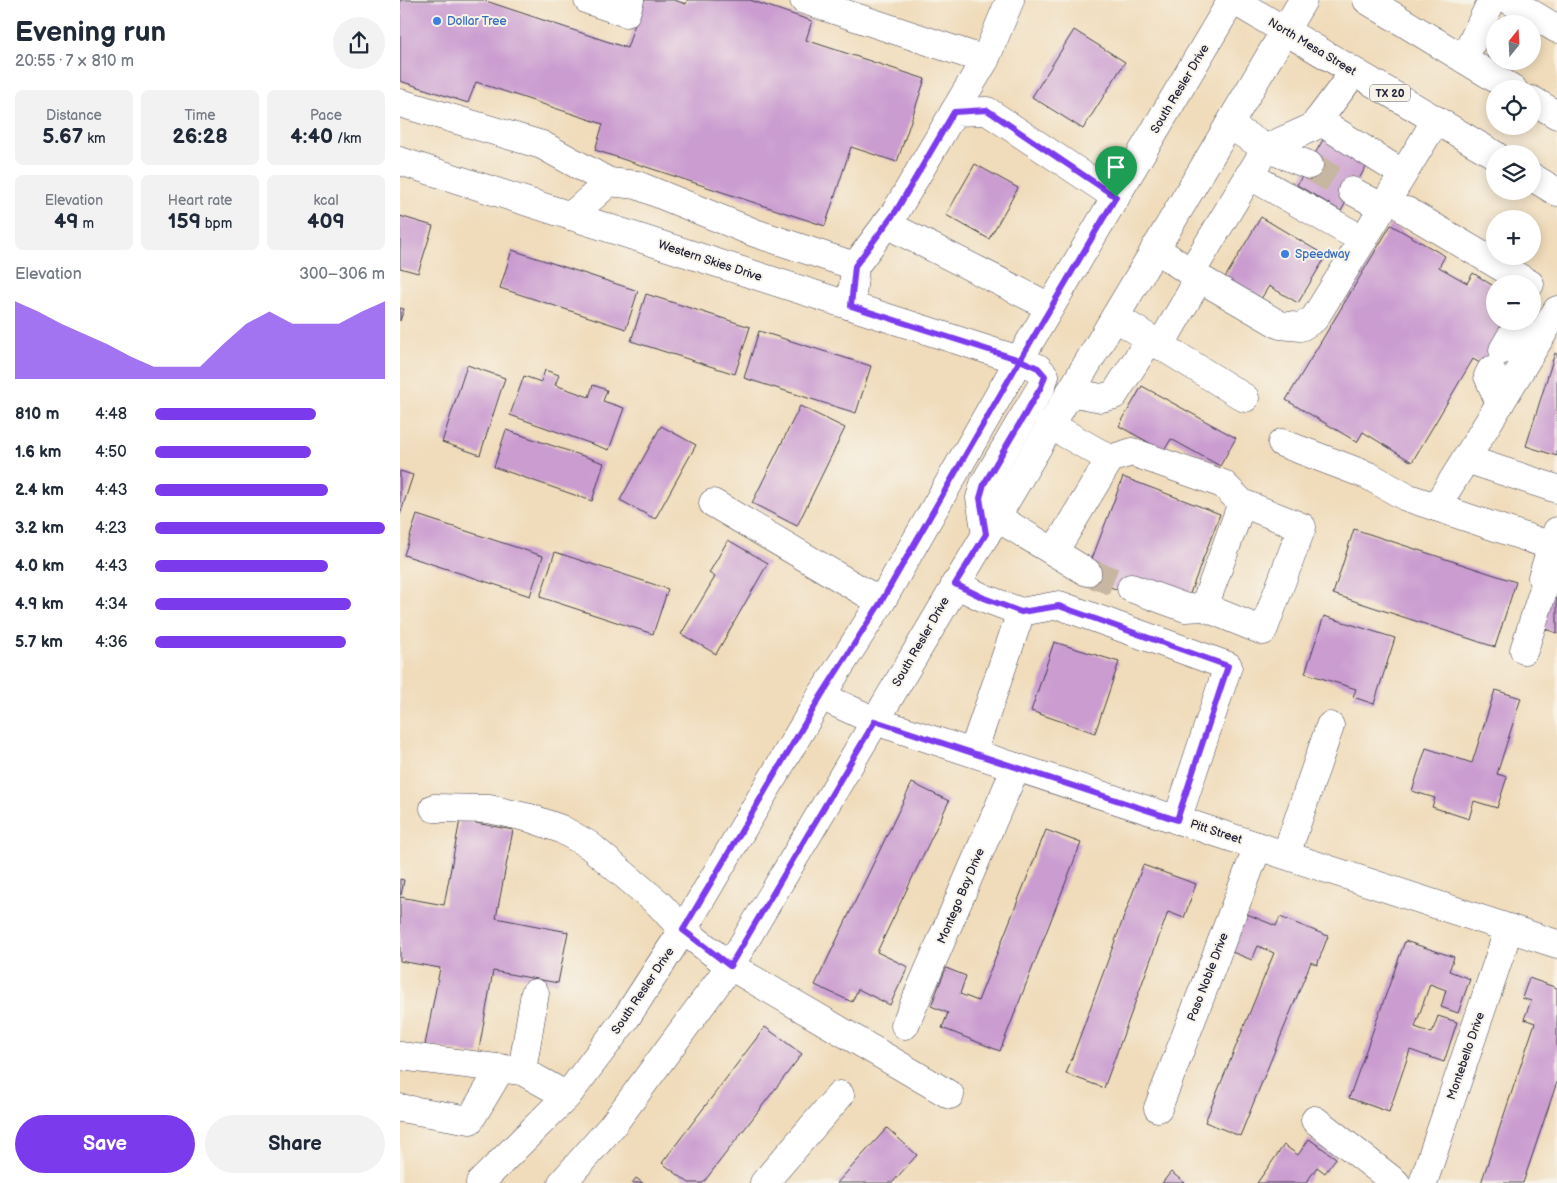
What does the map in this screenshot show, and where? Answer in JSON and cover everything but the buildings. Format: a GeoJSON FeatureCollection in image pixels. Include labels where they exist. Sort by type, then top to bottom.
{"type":"FeatureCollection","features":[{"type":"Feature","properties":{"kind":"main road"},"geometry":{"type":"LineString","coordinates":[[588,0],[626,13],[630,0]]}},
{"type":"Feature","properties":{"kind":"main road"},"geometry":{"type":"LineString","coordinates":[[804,0],[985,60]]}},
{"type":"Feature","properties":{"kind":"main road"},"geometry":{"type":"LineString","coordinates":[[851,306],[855,266],[896,211],[985,60],[1010,0]]}},
{"type":"Feature","properties":{"kind":"main road","name":"North Mesa Street"},"geometry":{"type":"LineString","coordinates":[[1232,0],[1486,150]]}},
{"type":"Feature","properties":{"kind":"main road","name":"South Resler Drive"},"geometry":{"type":"LineString","coordinates":[[480,1183],[567,1096],[626,1018],[683,930],[821,696],[881,602],[1050,308],[1232,0]]}},
{"type":"Feature","properties":{"kind":"main road","name":"South Resler Drive"},"geometry":{"type":"LineString","coordinates":[[562,1183],[612,1126],[730,966],[1284,30],[1304,0]]}},
{"type":"Feature","properties":{"kind":"main road"},"geometry":{"type":"LineString","coordinates":[[1367,0],[1499,80]]}},
{"type":"Feature","properties":{"kind":"main road"},"geometry":{"type":"LineString","coordinates":[[1464,59],[1492,0]]}},
{"type":"Feature","properties":{"kind":"main road"},"geometry":{"type":"LineString","coordinates":[[1509,0],[1557,29]]}},
{"type":"Feature","properties":{"kind":"main road"},"geometry":{"type":"LineString","coordinates":[[1070,392],[1101,398],[1114,395],[1193,289],[1194,266],[1266,148],[1313,127],[1354,72]]}},
{"type":"Feature","properties":{"kind":"main road"},"geometry":{"type":"LineString","coordinates":[[400,103],[542,145],[609,182],[637,185],[755,233],[855,266]]}},
{"type":"Feature","properties":{"kind":"main road"},"geometry":{"type":"LineString","coordinates":[[1541,105],[1557,115]]}},
{"type":"Feature","properties":{"kind":"main road"},"geometry":{"type":"LineString","coordinates":[[954,112],[987,110],[1116,197]]}},
{"type":"Feature","properties":{"kind":"main road"},"geometry":{"type":"LineString","coordinates":[[1318,120],[1403,174]]}},
{"type":"Feature","properties":{"kind":"main road"},"geometry":{"type":"LineString","coordinates":[[1155,248],[1194,275],[1280,325],[1301,327],[1314,319],[1362,240],[1394,210],[1403,174],[1436,120]]}},
{"type":"Feature","properties":{"kind":"main road"},"geometry":{"type":"LineString","coordinates":[[1229,125],[1266,148],[1309,165]]}},
{"type":"Feature","properties":{"kind":"main road","name":"Western Skies Drive"},"geometry":{"type":"LineString","coordinates":[[400,162],[1020,360],[1038,368],[1045,376],[1041,387],[984,484],[980,498],[991,526]]}},
{"type":"Feature","properties":{"kind":"main road"},"geometry":{"type":"LineString","coordinates":[[1249,175],[1362,240]]}},
{"type":"Feature","properties":{"kind":"main road"},"geometry":{"type":"LineString","coordinates":[[571,216],[609,182]]}},
{"type":"Feature","properties":{"kind":"main road"},"geometry":{"type":"LineString","coordinates":[[1541,182],[1557,192]]}},
{"type":"Feature","properties":{"kind":"main road"},"geometry":{"type":"LineString","coordinates":[[1352,191],[1394,210],[1514,275]]}},
{"type":"Feature","properties":{"kind":"main road"},"geometry":{"type":"LineString","coordinates":[[704,259],[717,217]]}},
{"type":"Feature","properties":{"kind":"main road"},"geometry":{"type":"LineString","coordinates":[[886,224],[1050,308]]}},
{"type":"Feature","properties":{"kind":"main road"},"geometry":{"type":"LineString","coordinates":[[1541,290],[1557,300]]}},
{"type":"Feature","properties":{"kind":"main road"},"geometry":{"type":"LineString","coordinates":[[1436,507],[1557,310]]}},
{"type":"Feature","properties":{"kind":"main road"},"geometry":{"type":"LineString","coordinates":[[1115,317],[1244,398]]}},
{"type":"Feature","properties":{"kind":"main road"},"geometry":{"type":"LineString","coordinates":[[1500,404],[1488,376],[1511,336],[1541,336]]}},
{"type":"Feature","properties":{"kind":"main road"},"geometry":{"type":"LineString","coordinates":[[1050,425],[1110,458]]}},
{"type":"Feature","properties":{"kind":"main road"},"geometry":{"type":"LineString","coordinates":[[1282,443],[1369,476],[1406,498],[1554,539],[1542,577],[1544,588],[1524,650]]}},
{"type":"Feature","properties":{"kind":"main road"},"geometry":{"type":"LineString","coordinates":[[1054,552],[1110,458],[1132,452],[1223,484],[1242,503],[1302,527],[1263,631],[1204,606],[1186,608],[1131,588]]}},
{"type":"Feature","properties":{"kind":"main road"},"geometry":{"type":"LineString","coordinates":[[1466,459],[1557,489]]}},
{"type":"Feature","properties":{"kind":"main road"},"geometry":{"type":"LineString","coordinates":[[713,503],[881,602]]}},
{"type":"Feature","properties":{"kind":"main road"},"geometry":{"type":"LineString","coordinates":[[1204,606],[1242,503]]}},
{"type":"Feature","properties":{"kind":"main road"},"geometry":{"type":"LineString","coordinates":[[991,526],[1054,552],[1087,572]]}},
{"type":"Feature","properties":{"kind":"main road"},"geometry":{"type":"LineString","coordinates":[[955,584],[984,598],[1021,612],[1059,606],[1228,666],[1177,820]]}},
{"type":"Feature","properties":{"kind":"main road"},"geometry":{"type":"LineString","coordinates":[[972,752],[1021,612]]}},
{"type":"Feature","properties":{"kind":"main road","name":"Pitt Street"},"geometry":{"type":"LineString","coordinates":[[821,696],[875,721],[1557,944]]}},
{"type":"Feature","properties":{"kind":"main road"},"geometry":{"type":"LineString","coordinates":[[1286,855],[1330,726]]}},
{"type":"Feature","properties":{"kind":"main road","name":"Montego Bay Drive"},"geometry":{"type":"LineString","coordinates":[[906,1025],[1016,767]]}},
{"type":"Feature","properties":{"kind":"main road"},"geometry":{"type":"LineString","coordinates":[[434,808],[490,809],[530,818],[561,829],[589,845],[659,904],[683,930],[730,966],[950,1095]]}},
{"type":"Feature","properties":{"kind":"main road","name":"Paso Noble Drive"},"geometry":{"type":"LineString","coordinates":[[1158,1108],[1258,846]]}},
{"type":"Feature","properties":{"kind":"main road","name":"Montebello Drive"},"geometry":{"type":"LineString","coordinates":[[1423,1183],[1509,928]]}},
{"type":"Feature","properties":{"kind":"main road"},"geometry":{"type":"LineString","coordinates":[[400,1108],[470,1120],[511,1069],[535,993]]}},
{"type":"Feature","properties":{"kind":"main road"},"geometry":{"type":"LineString","coordinates":[[400,1056],[511,1069],[567,1096]]}},
{"type":"Feature","properties":{"kind":"main road"},"geometry":{"type":"LineString","coordinates":[[764,1183],[840,1095]]}},
{"type":"Feature","properties":{"kind":"main road"},"geometry":{"type":"LineString","coordinates":[[1315,1120],[1396,1183]]}},
{"type":"Feature","properties":{"kind":"tunnel"},"geometry":{"type":"LineString","coordinates":[[1309,165],[1352,191]]}},
{"type":"Feature","properties":{"kind":"tunnel"},"geometry":{"type":"LineString","coordinates":[[1087,572],[1131,588]]}},
{"type":"Feature","properties":{"kind":"place","name":"Dollar Tree"},"geometry":{"type":"Point","coordinates":[437,21]}},
{"type":"Feature","properties":{"kind":"place","name":"Speedway"},"geometry":{"type":"Point","coordinates":[1285,254]}},
{"type":"Feature","properties":{"kind":"route"},"geometry":{"type":"LineString","coordinates":[[1116,197],[987,110],[954,112],[896,211],[855,266],[851,306],[1020,360],[1038,368],[1045,376],[1041,387],[984,484],[980,498],[986,534],[955,584],[984,598],[1021,612],[1059,606],[1228,666],[1177,820],[875,721],[730,966],[683,930],[821,696],[881,602],[1020,360],[1116,197]]}}]}
